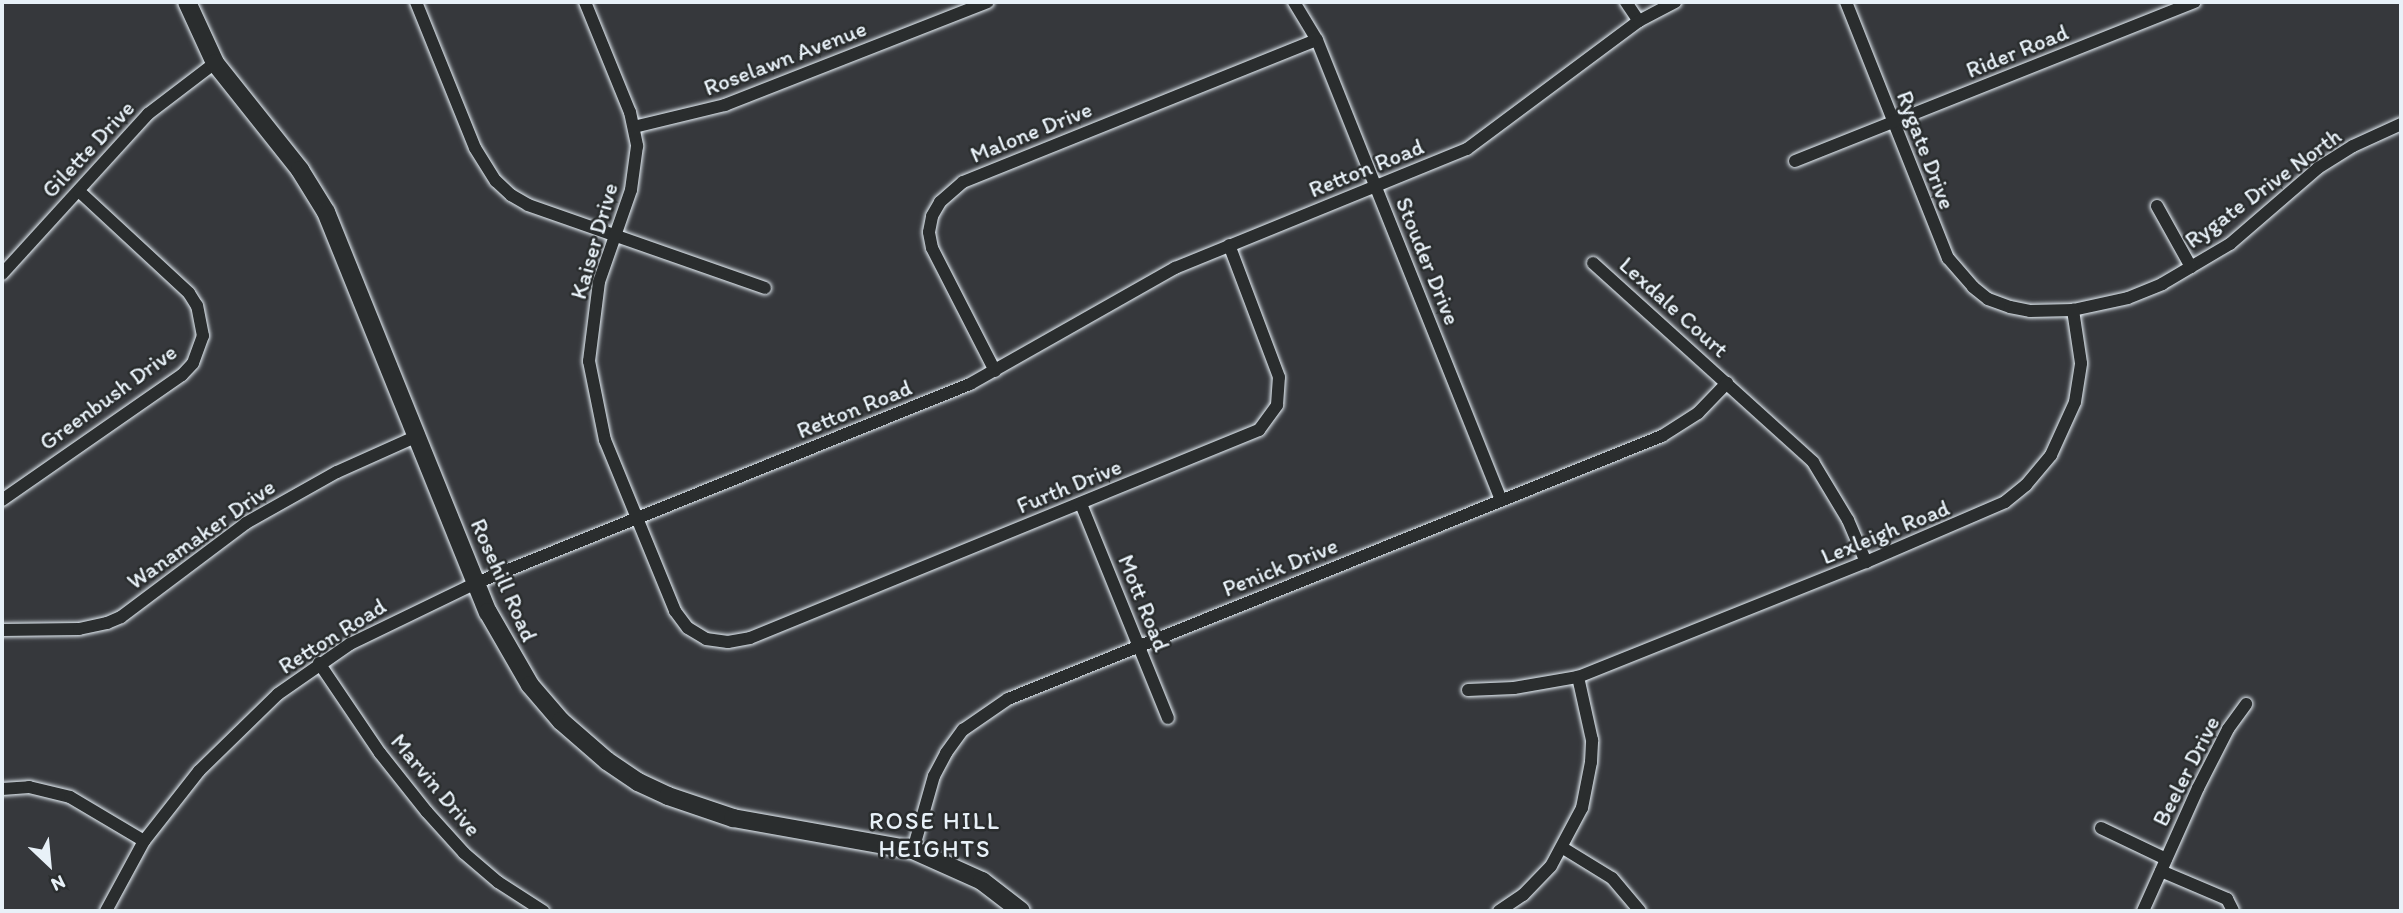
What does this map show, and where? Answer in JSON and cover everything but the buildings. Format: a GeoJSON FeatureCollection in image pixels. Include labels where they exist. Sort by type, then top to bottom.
{"type":"FeatureCollection","features":[{"type":"Feature","properties":{"kind":"street","name":"Rosehill Road"},"geometry":{"type":"LineString","coordinates":[[187,2],[215,63],[300,170],[326,212],[476,583],[501,640],[537,695],[578,738],[638,782],[733,818],[913,850],[982,881],[1021,911]]}},
{"type":"Feature","properties":{"kind":"street"},"geometry":{"type":"LineString","coordinates":[[416,2],[475,148],[496,181],[528,205],[765,288]]}},
{"type":"Feature","properties":{"kind":"street","name":"Kaiser Drive"},"geometry":{"type":"LineString","coordinates":[[585,2],[634,127],[637,167],[599,282],[589,361],[605,440],[675,611],[688,628],[706,639]]}},
{"type":"Feature","properties":{"kind":"street","name":"Roselawn Avenue"},"geometry":{"type":"LineString","coordinates":[[634,127],[725,106],[988,2]]}},
{"type":"Feature","properties":{"kind":"street","name":"Stouder Drive"},"geometry":{"type":"LineString","coordinates":[[1294,2],[1317,40],[1501,500]]}},
{"type":"Feature","properties":{"kind":"street"},"geometry":{"type":"LineString","coordinates":[[1626,2],[1639,21]]}},
{"type":"Feature","properties":{"kind":"street","name":"Retton Road"},"geometry":{"type":"LineString","coordinates":[[106,911],[144,841],[234,734],[278,694],[319,663],[387,624],[476,583],[939,397],[995,371],[1143,284],[1229,245],[1475,145],[1639,21],[1675,2]]}},
{"type":"Feature","properties":{"kind":"street","name":"Rygate Drive"},"geometry":{"type":"LineString","coordinates":[[1846,2],[1948,258],[1958,273],[1989,299]]}},
{"type":"Feature","properties":{"kind":"street","name":"Rider Road"},"geometry":{"type":"LineString","coordinates":[[1795,161],[2196,2]]}},
{"type":"Feature","properties":{"kind":"street","name":"Malone Drive"},"geometry":{"type":"LineString","coordinates":[[995,371],[934,256],[929,232],[940,202],[963,182],[1317,40]]}},
{"type":"Feature","properties":{"kind":"street","name":"Gilette Drive"},"geometry":{"type":"LineString","coordinates":[[2,274],[148,114],[215,63]]}},
{"type":"Feature","properties":{"kind":"street","name":"Rygate Drive North"},"geometry":{"type":"LineString","coordinates":[[1989,299],[2030,311],[2073,310],[2128,298],[2162,284],[2230,244],[2318,168],[2353,146],[2401,124]]}},
{"type":"Feature","properties":{"kind":"street","name":"Greenbush Drive"},"geometry":{"type":"LineString","coordinates":[[2,500],[182,375],[193,363],[203,336],[197,306],[189,293],[79,191]]}},
{"type":"Feature","properties":{"kind":"street"},"geometry":{"type":"LineString","coordinates":[[2157,206],[2191,267]]}},
{"type":"Feature","properties":{"kind":"street","name":"Furth Drive"},"geometry":{"type":"LineString","coordinates":[[706,639],[728,642],[750,638],[1259,430],[1277,405],[1280,384],[1275,361],[1229,245]]}},
{"type":"Feature","properties":{"kind":"street","name":"Lexdale Court"},"geometry":{"type":"LineString","coordinates":[[1593,263],[1813,462],[1848,520],[1866,562]]}},
{"type":"Feature","properties":{"kind":"street","name":"Lexleigh Road"},"geometry":{"type":"LineString","coordinates":[[1468,690],[1514,688],[1578,677],[1866,562],[2006,502],[2039,469],[2061,438],[2075,402],[2081,363],[2073,310]]}},
{"type":"Feature","properties":{"kind":"street","name":"Penick Drive"},"geometry":{"type":"LineString","coordinates":[[913,850],[934,776],[963,730],[1008,699],[1683,425],[1727,383]]}},
{"type":"Feature","properties":{"kind":"street","name":"Wanamaker Drive"},"geometry":{"type":"LineString","coordinates":[[2,630],[79,629],[121,617],[246,523],[337,472],[417,436]]}},
{"type":"Feature","properties":{"kind":"street","name":"Mott Road"},"geometry":{"type":"LineString","coordinates":[[1081,504],[1168,719]]}},
{"type":"Feature","properties":{"kind":"street","name":"Marvin Drive"},"geometry":{"type":"LineString","coordinates":[[319,663],[396,775],[464,853],[498,882],[543,911]]}},
{"type":"Feature","properties":{"kind":"street"},"geometry":{"type":"LineString","coordinates":[[1499,911],[1536,883],[1563,848],[1582,808],[1591,762],[1592,740],[1578,677]]}},
{"type":"Feature","properties":{"kind":"street","name":"Beeler Drive"},"geometry":{"type":"LineString","coordinates":[[2143,911],[2208,767],[2245,704]]}},
{"type":"Feature","properties":{"kind":"street"},"geometry":{"type":"LineString","coordinates":[[2,789],[29,788],[70,797],[144,841]]}},
{"type":"Feature","properties":{"kind":"street","name":"Beeler Drive"},"geometry":{"type":"LineString","coordinates":[[2101,828],[2227,899],[2233,911]]}},
{"type":"Feature","properties":{"kind":"street"},"geometry":{"type":"LineString","coordinates":[[1563,848],[1612,878],[1640,911]]}},
{"type":"Feature","properties":{"kind":"district","name":"ROSE HILL HEIGHTS"},"geometry":{"type":"Point","coordinates":[935,835]}}]}
